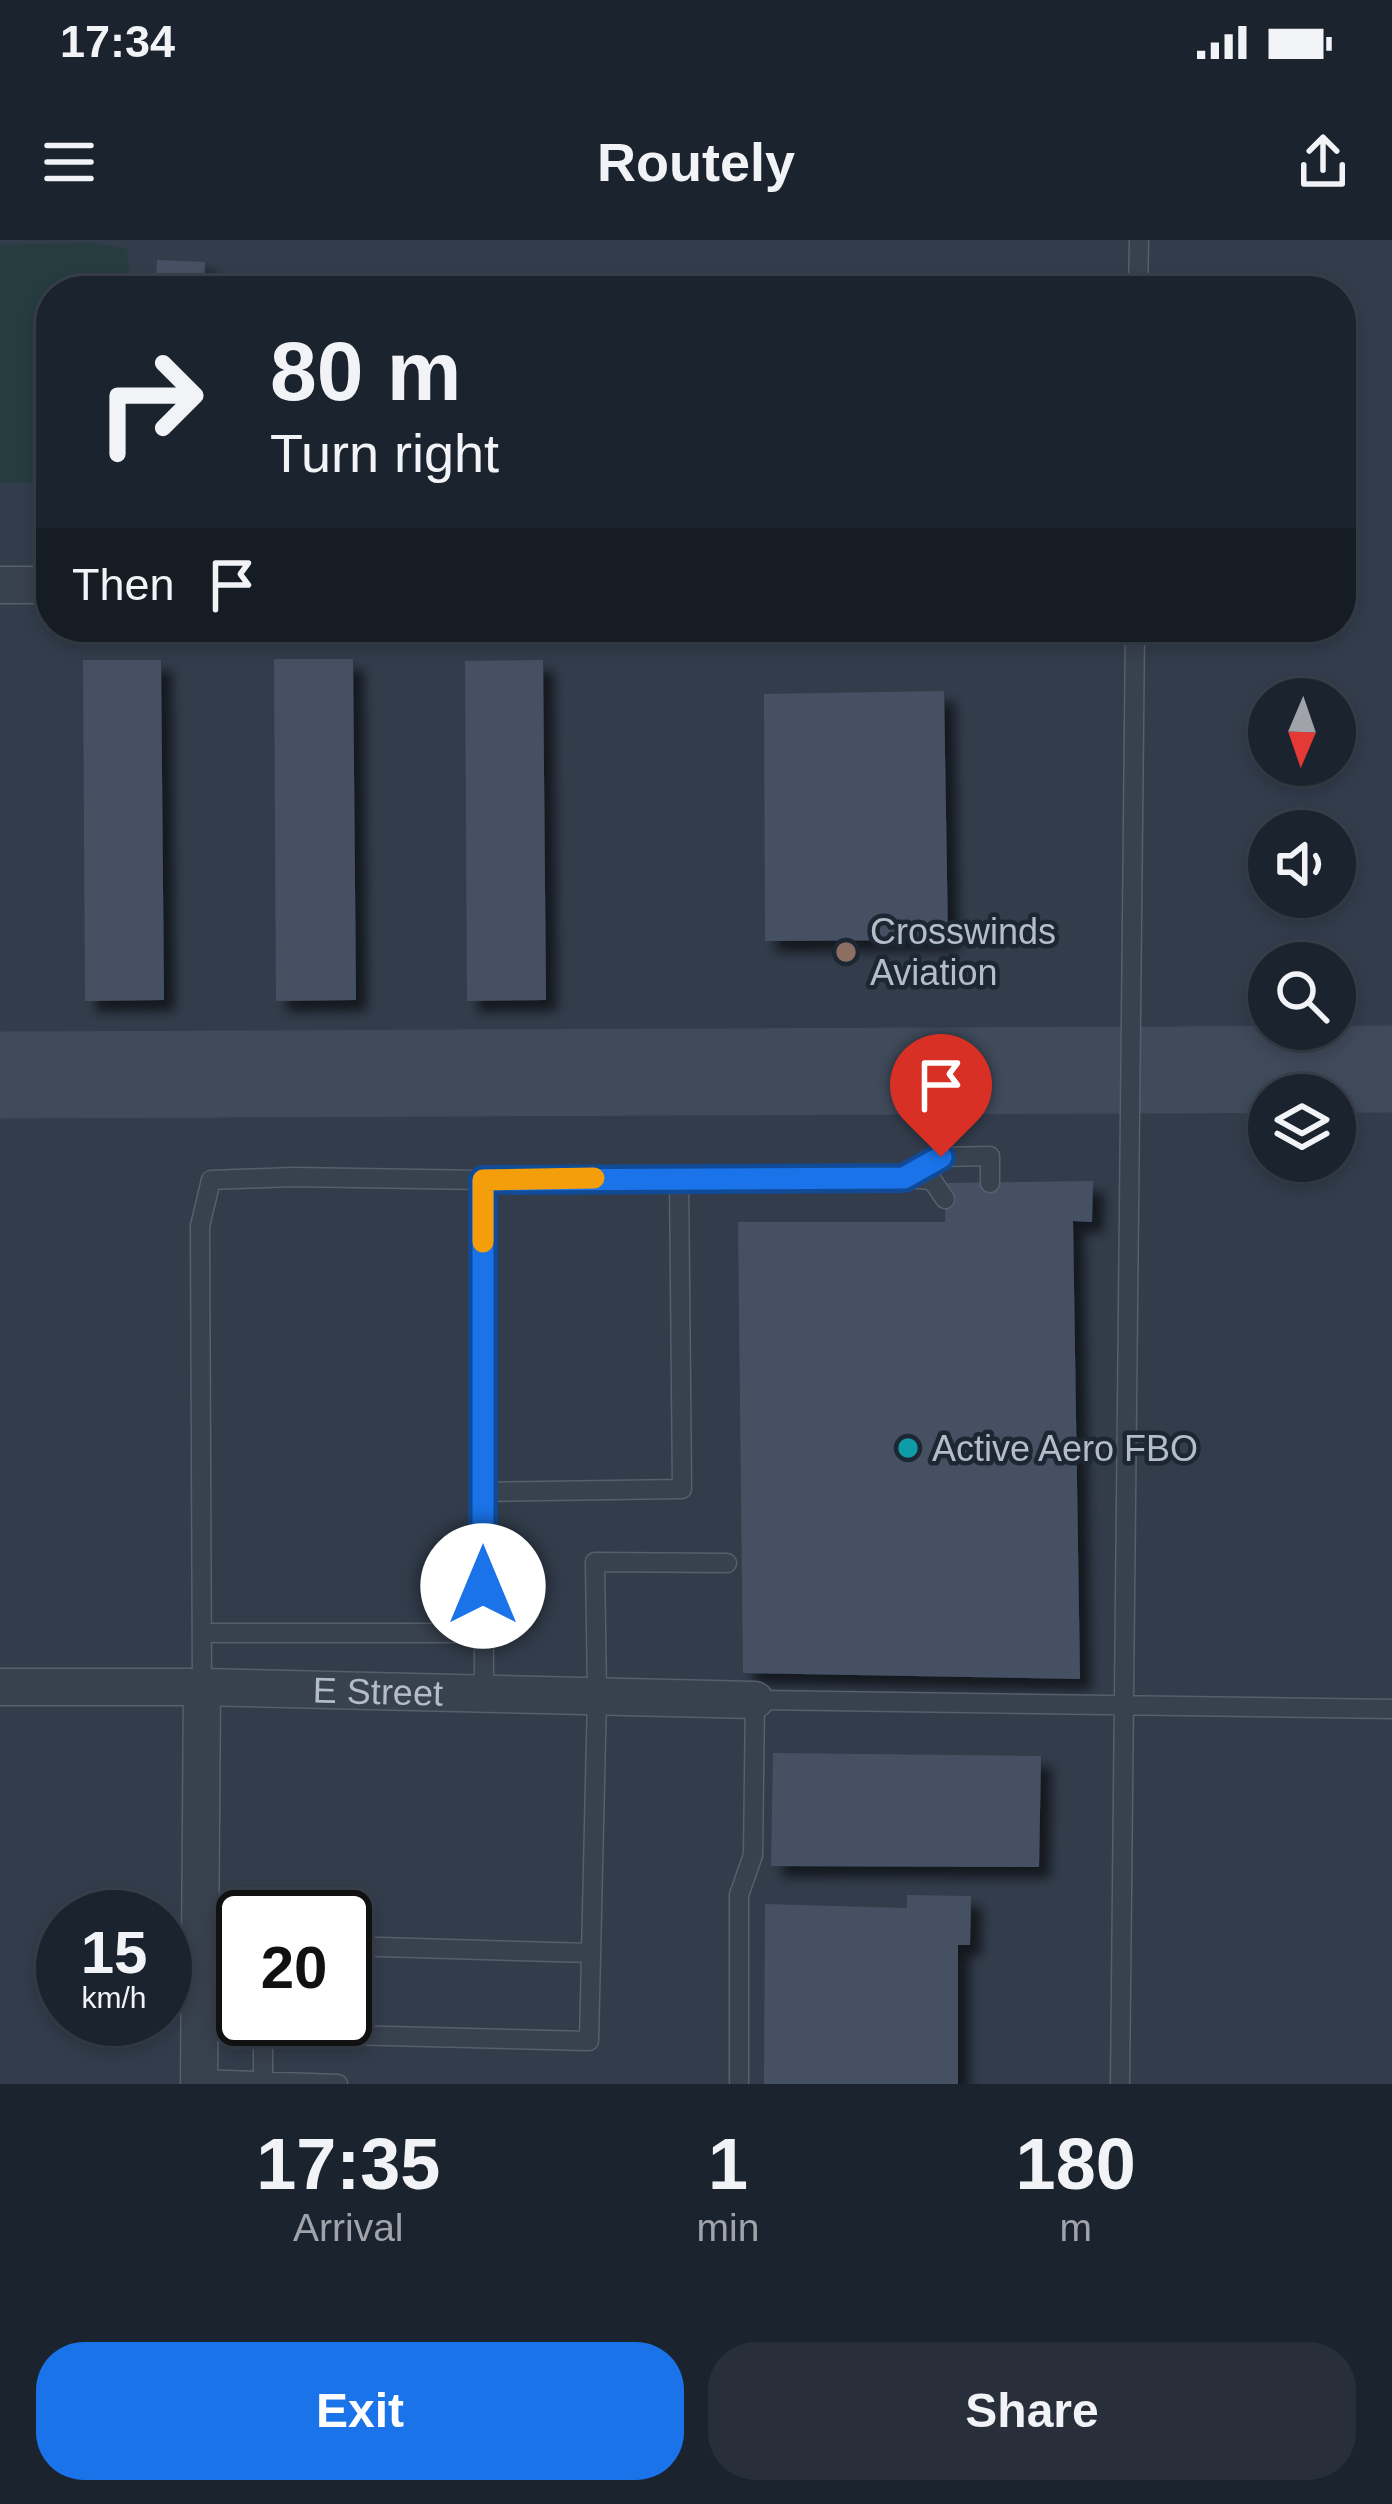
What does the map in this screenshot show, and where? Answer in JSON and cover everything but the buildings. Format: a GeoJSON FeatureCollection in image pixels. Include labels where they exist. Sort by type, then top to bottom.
{"type":"FeatureCollection","features":[{"type":"Feature","properties":{"kind":"street"},"geometry":{"type":"LineString","coordinates":[[0,585],[36,585]]}},
{"type":"Feature","properties":{"kind":"street","name":"E Street"},"geometry":{"type":"LineString","coordinates":[[0,1687],[755,1700]]}},
{"type":"Feature","properties":{"kind":"street"},"geometry":{"type":"LineString","coordinates":[[199,2081],[202,1687]]}},
{"type":"Feature","properties":{"kind":"lane"},"geometry":{"type":"LineString","coordinates":[[1138,276],[1139,240]]}},
{"type":"Feature","properties":{"kind":"lane"},"geometry":{"type":"LineString","coordinates":[[1120,2084],[1135,642]]}},
{"type":"Feature","properties":{"kind":"lane"},"geometry":{"type":"LineString","coordinates":[[904,1178],[941,1157],[990,1156],[990,1183]]}},
{"type":"Feature","properties":{"kind":"lane"},"geometry":{"type":"LineString","coordinates":[[483,1492],[682,1490],[679,1178]]}},
{"type":"Feature","properties":{"kind":"lane"},"geometry":{"type":"LineString","coordinates":[[202,1687],[200,1226],[211,1180],[904,1178],[932,1180],[945,1199]]}},
{"type":"Feature","properties":{"kind":"lane"},"geometry":{"type":"LineString","coordinates":[[483,1180],[484,1693]]}},
{"type":"Feature","properties":{"kind":"lane"},"geometry":{"type":"LineString","coordinates":[[372,2031],[589,2042],[597,1696],[595,1562],[727,1563]]}},
{"type":"Feature","properties":{"kind":"lane"},"geometry":{"type":"LineString","coordinates":[[202,1633],[483,1633]]}},
{"type":"Feature","properties":{"kind":"lane"},"geometry":{"type":"LineString","coordinates":[[739,2084],[739,1895],[753,1855],[755,1700],[1392,1709]]}},
{"type":"Feature","properties":{"kind":"lane"},"geometry":{"type":"LineString","coordinates":[[372,1947],[591,1953]]}},
{"type":"Feature","properties":{"kind":"lane"},"geometry":{"type":"LineString","coordinates":[[263,2046],[263,2081]]}},
{"type":"Feature","properties":{"kind":"lane"},"geometry":{"type":"LineString","coordinates":[[199,2081],[338,2084]]}},
{"type":"Feature","properties":{"kind":"shaded area"},"geometry":{"type":"Polygon","coordinates":[[[0,240],[1392,240],[1392,2084],[0,2084],[0,240]]]}},
{"type":"Feature","properties":{"kind":"green space"},"geometry":{"type":"Polygon","coordinates":[[[90,243],[127,249],[130,276],[36,276],[36,482],[0,483],[0,245],[90,243]]]}},
{"type":"Feature","properties":{"kind":"taxiway"},"geometry":{"type":"LineString","coordinates":[[0,1075],[1392,1069]]}},
{"type":"Feature","properties":{"kind":"slow traffic"},"geometry":{"type":"LineString","coordinates":[[483,1242],[483,1180],[594,1178]]}},
{"type":"Feature","properties":{"kind":"place","name":"Crosswinds Aviation"},"geometry":{"type":"Point","coordinates":[846,952]}},
{"type":"Feature","properties":{"kind":"place","name":"Active Aero FBO"},"geometry":{"type":"Point","coordinates":[908,1448]}},
{"type":"Feature","properties":{"kind":"route"},"geometry":{"type":"LineString","coordinates":[[483,1586],[483,1180],[904,1178],[941,1157]]}}]}
